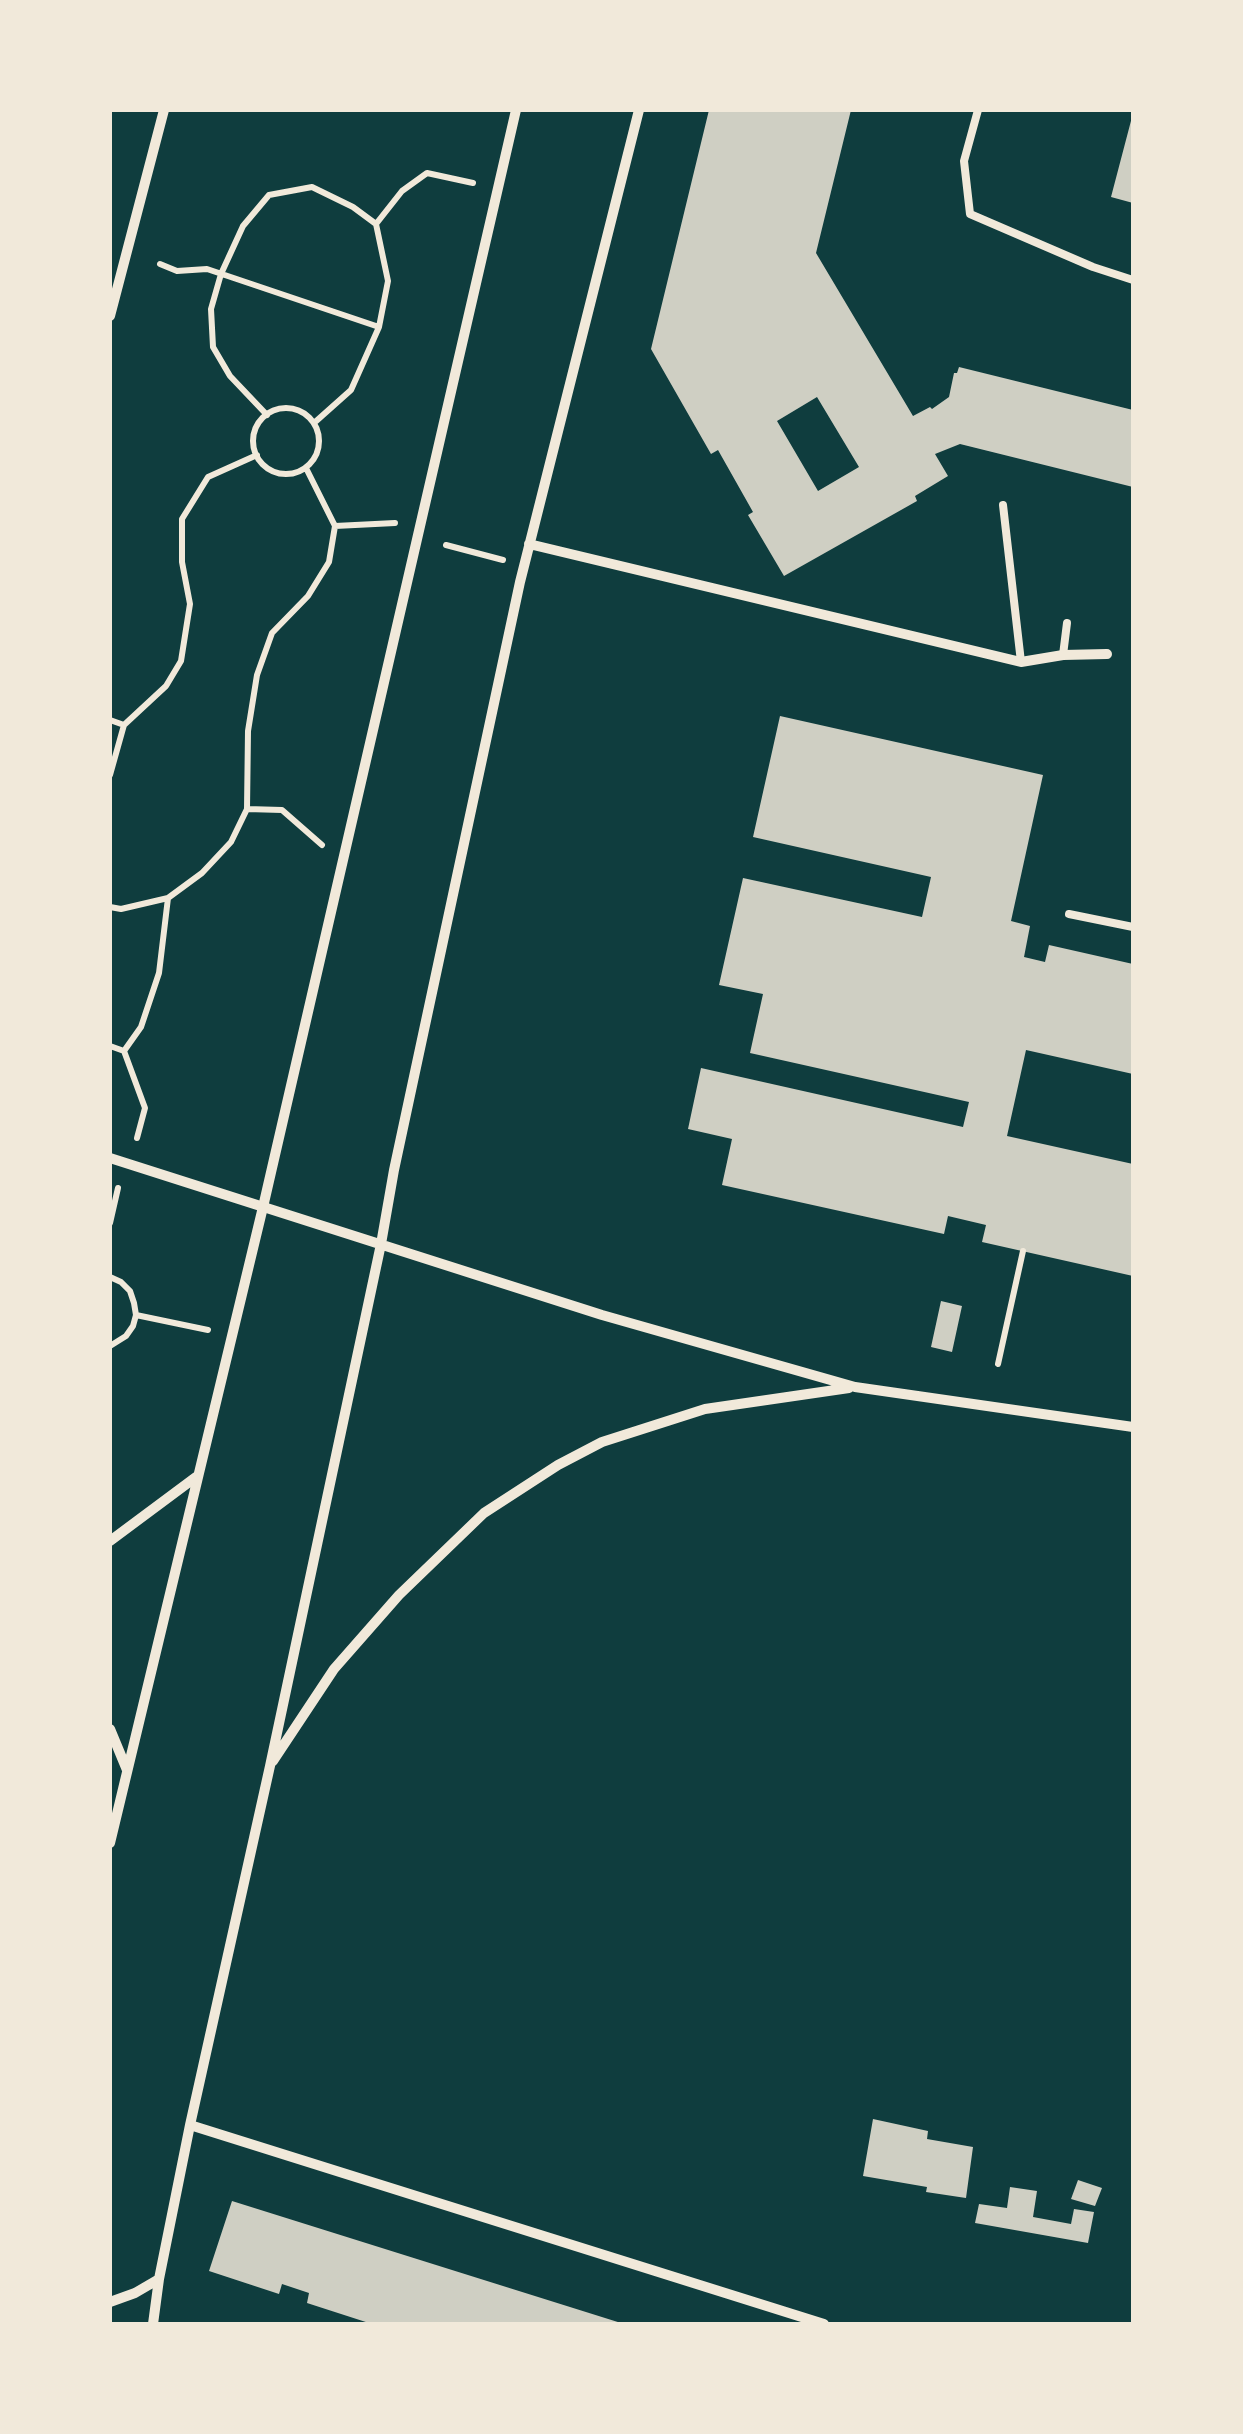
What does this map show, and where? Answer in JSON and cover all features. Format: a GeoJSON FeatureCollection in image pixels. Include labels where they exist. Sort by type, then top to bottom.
{"type":"FeatureCollection","features":[{"type":"Feature","properties":{"kind":"street"},"geometry":{"type":"LineString","coordinates":[[110,316],[164,110]]}},
{"type":"Feature","properties":{"kind":"street"},"geometry":{"type":"LineString","coordinates":[[110,1843],[263,1207],[516,110]]}},
{"type":"Feature","properties":{"kind":"street"},"geometry":{"type":"LineString","coordinates":[[153,2324],[190,2124],[270,1766],[529,544],[639,110]]}},
{"type":"Feature","properties":{"kind":"street"},"geometry":{"type":"LineString","coordinates":[[529,544],[1021,662],[1062,655],[1107,654]]}},
{"type":"Feature","properties":{"kind":"street"},"geometry":{"type":"LineString","coordinates":[[110,1158],[602,1315],[854,1387],[1133,1427]]}},
{"type":"Feature","properties":{"kind":"street"},"geometry":{"type":"LineString","coordinates":[[270,1766],[334,1669],[399,1595],[484,1513],[543,1474],[602,1442],[705,1409],[854,1387]]}},
{"type":"Feature","properties":{"kind":"street"},"geometry":{"type":"LineString","coordinates":[[110,1541],[197,1476]]}},
{"type":"Feature","properties":{"kind":"street"},"geometry":{"type":"LineString","coordinates":[[110,1729],[127,1772]]}},
{"type":"Feature","properties":{"kind":"street"},"geometry":{"type":"LineString","coordinates":[[190,2124],[824,2324]]}},
{"type":"Feature","properties":{"kind":"street"},"geometry":{"type":"LineString","coordinates":[[110,2302],[160,2279]]}},
{"type":"Feature","properties":{"kind":"lane"},"geometry":{"type":"LineString","coordinates":[[978,110],[964,161],[970,214],[1133,280]]}},
{"type":"Feature","properties":{"kind":"lane"},"geometry":{"type":"LineString","coordinates":[[1003,505],[1021,662]]}},
{"type":"Feature","properties":{"kind":"lane"},"geometry":{"type":"LineString","coordinates":[[1062,655],[1067,623]]}},
{"type":"Feature","properties":{"kind":"lane"},"geometry":{"type":"LineString","coordinates":[[1070,914],[1133,927]]}},
{"type":"Feature","properties":{"kind":"path"},"geometry":{"type":"LineString","coordinates":[[376,224],[402,190],[427,173],[476,184]]}},
{"type":"Feature","properties":{"kind":"path"},"geometry":{"type":"LineString","coordinates":[[267,414],[230,376],[214,347],[211,308],[242,226],[268,194],[312,187],[353,207],[376,224],[388,281],[379,327],[351,390],[314,423]]}},
{"type":"Feature","properties":{"kind":"path"},"geometry":{"type":"LineString","coordinates":[[160,264],[177,271],[208,269],[379,327]]}},
{"type":"Feature","properties":{"kind":"path"},"geometry":{"type":"LineString","coordinates":[[297,410],[314,423],[320,441],[306,468],[278,473],[262,463],[253,444],[259,422],[267,414],[297,410]]}},
{"type":"Feature","properties":{"kind":"path"},"geometry":{"type":"LineString","coordinates":[[110,775],[124,725],[166,686],[180,662],[190,604],[182,562],[182,520],[208,477],[257,455]]}},
{"type":"Feature","properties":{"kind":"path"},"geometry":{"type":"LineString","coordinates":[[110,907],[121,909],[168,898],[202,874],[231,842],[248,808],[248,730],[257,675],[272,633],[308,596],[328,562],[335,526],[306,468]]}},
{"type":"Feature","properties":{"kind":"path"},"geometry":{"type":"LineString","coordinates":[[335,526],[396,522]]}},
{"type":"Feature","properties":{"kind":"path"},"geometry":{"type":"LineString","coordinates":[[446,545],[503,560]]}},
{"type":"Feature","properties":{"kind":"path"},"geometry":{"type":"LineString","coordinates":[[110,720],[124,725]]}},
{"type":"Feature","properties":{"kind":"path"},"geometry":{"type":"LineString","coordinates":[[248,808],[282,810],[322,846]]}},
{"type":"Feature","properties":{"kind":"path"},"geometry":{"type":"LineString","coordinates":[[124,1051],[141,1028],[159,973],[168,898]]}},
{"type":"Feature","properties":{"kind":"path"},"geometry":{"type":"LineString","coordinates":[[110,1046],[124,1051],[146,1108],[138,1138]]}},
{"type":"Feature","properties":{"kind":"path"},"geometry":{"type":"LineString","coordinates":[[110,1222],[118,1188]]}},
{"type":"Feature","properties":{"kind":"path"},"geometry":{"type":"LineString","coordinates":[[998,1364],[1023,1251]]}},
{"type":"Feature","properties":{"kind":"path"},"geometry":{"type":"LineString","coordinates":[[110,1277],[130,1292],[136,1314],[126,1336],[110,1346]]}},
{"type":"Feature","properties":{"kind":"path"},"geometry":{"type":"LineString","coordinates":[[136,1314],[208,1330]]}},
{"type":"Feature","properties":{"kind":"building"},"geometry":{"type":"Polygon","coordinates":[[[709,110],[851,110],[816,253],[913,416],[949,397],[959,367],[1133,410],[1133,487],[960,444],[935,454],[948,476],[915,496],[917,501],[784,576],[748,515],[753,512],[718,450],[711,454],[651,349],[709,110]],[[817,397],[777,421],[818,491],[859,467],[817,397]]]}},
{"type":"Feature","properties":{"kind":"building"},"geometry":{"type":"Polygon","coordinates":[[[1133,117],[1133,203],[1111,197],[1133,117]]]}},
{"type":"Feature","properties":{"kind":"building"},"geometry":{"type":"Polygon","coordinates":[[[780,716],[1043,775],[1011,921],[1030,926],[1024,957],[1045,962],[1049,945],[1133,964],[1133,1074],[1026,1050],[1007,1136],[1133,1164],[1133,1276],[982,1242],[986,1225],[948,1216],[944,1234],[722,1185],[732,1139],[688,1129],[701,1068],[963,1127],[969,1102],[750,1053],[763,994],[719,985],[743,878],[922,917],[931,877],[753,837],[780,716]]]}},
{"type":"Feature","properties":{"kind":"building"},"geometry":{"type":"Polygon","coordinates":[[[941,1301],[962,1306],[952,1352],[931,1347],[941,1301]]]}},
{"type":"Feature","properties":{"kind":"building"},"geometry":{"type":"Polygon","coordinates":[[[873,2119],[928,2131],[927,2139],[973,2147],[966,2198],[863,2176],[873,2119]]]}},
{"type":"Feature","properties":{"kind":"building"},"geometry":{"type":"Polygon","coordinates":[[[1078,2180],[1102,2188],[1095,2206],[1071,2199],[1078,2180]]]}},
{"type":"Feature","properties":{"kind":"building"},"geometry":{"type":"Polygon","coordinates":[[[1010,2187],[1037,2191],[1033,2217],[1071,2224],[1074,2209],[1094,2212],[1088,2243],[975,2223],[979,2204],[1007,2208],[1010,2187]]]}},
{"type":"Feature","properties":{"kind":"building"},"geometry":{"type":"Polygon","coordinates":[[[232,2201],[621,2324],[372,2324],[307,2303],[309,2293],[282,2284],[279,2294],[209,2271],[232,2201]]]}}]}
